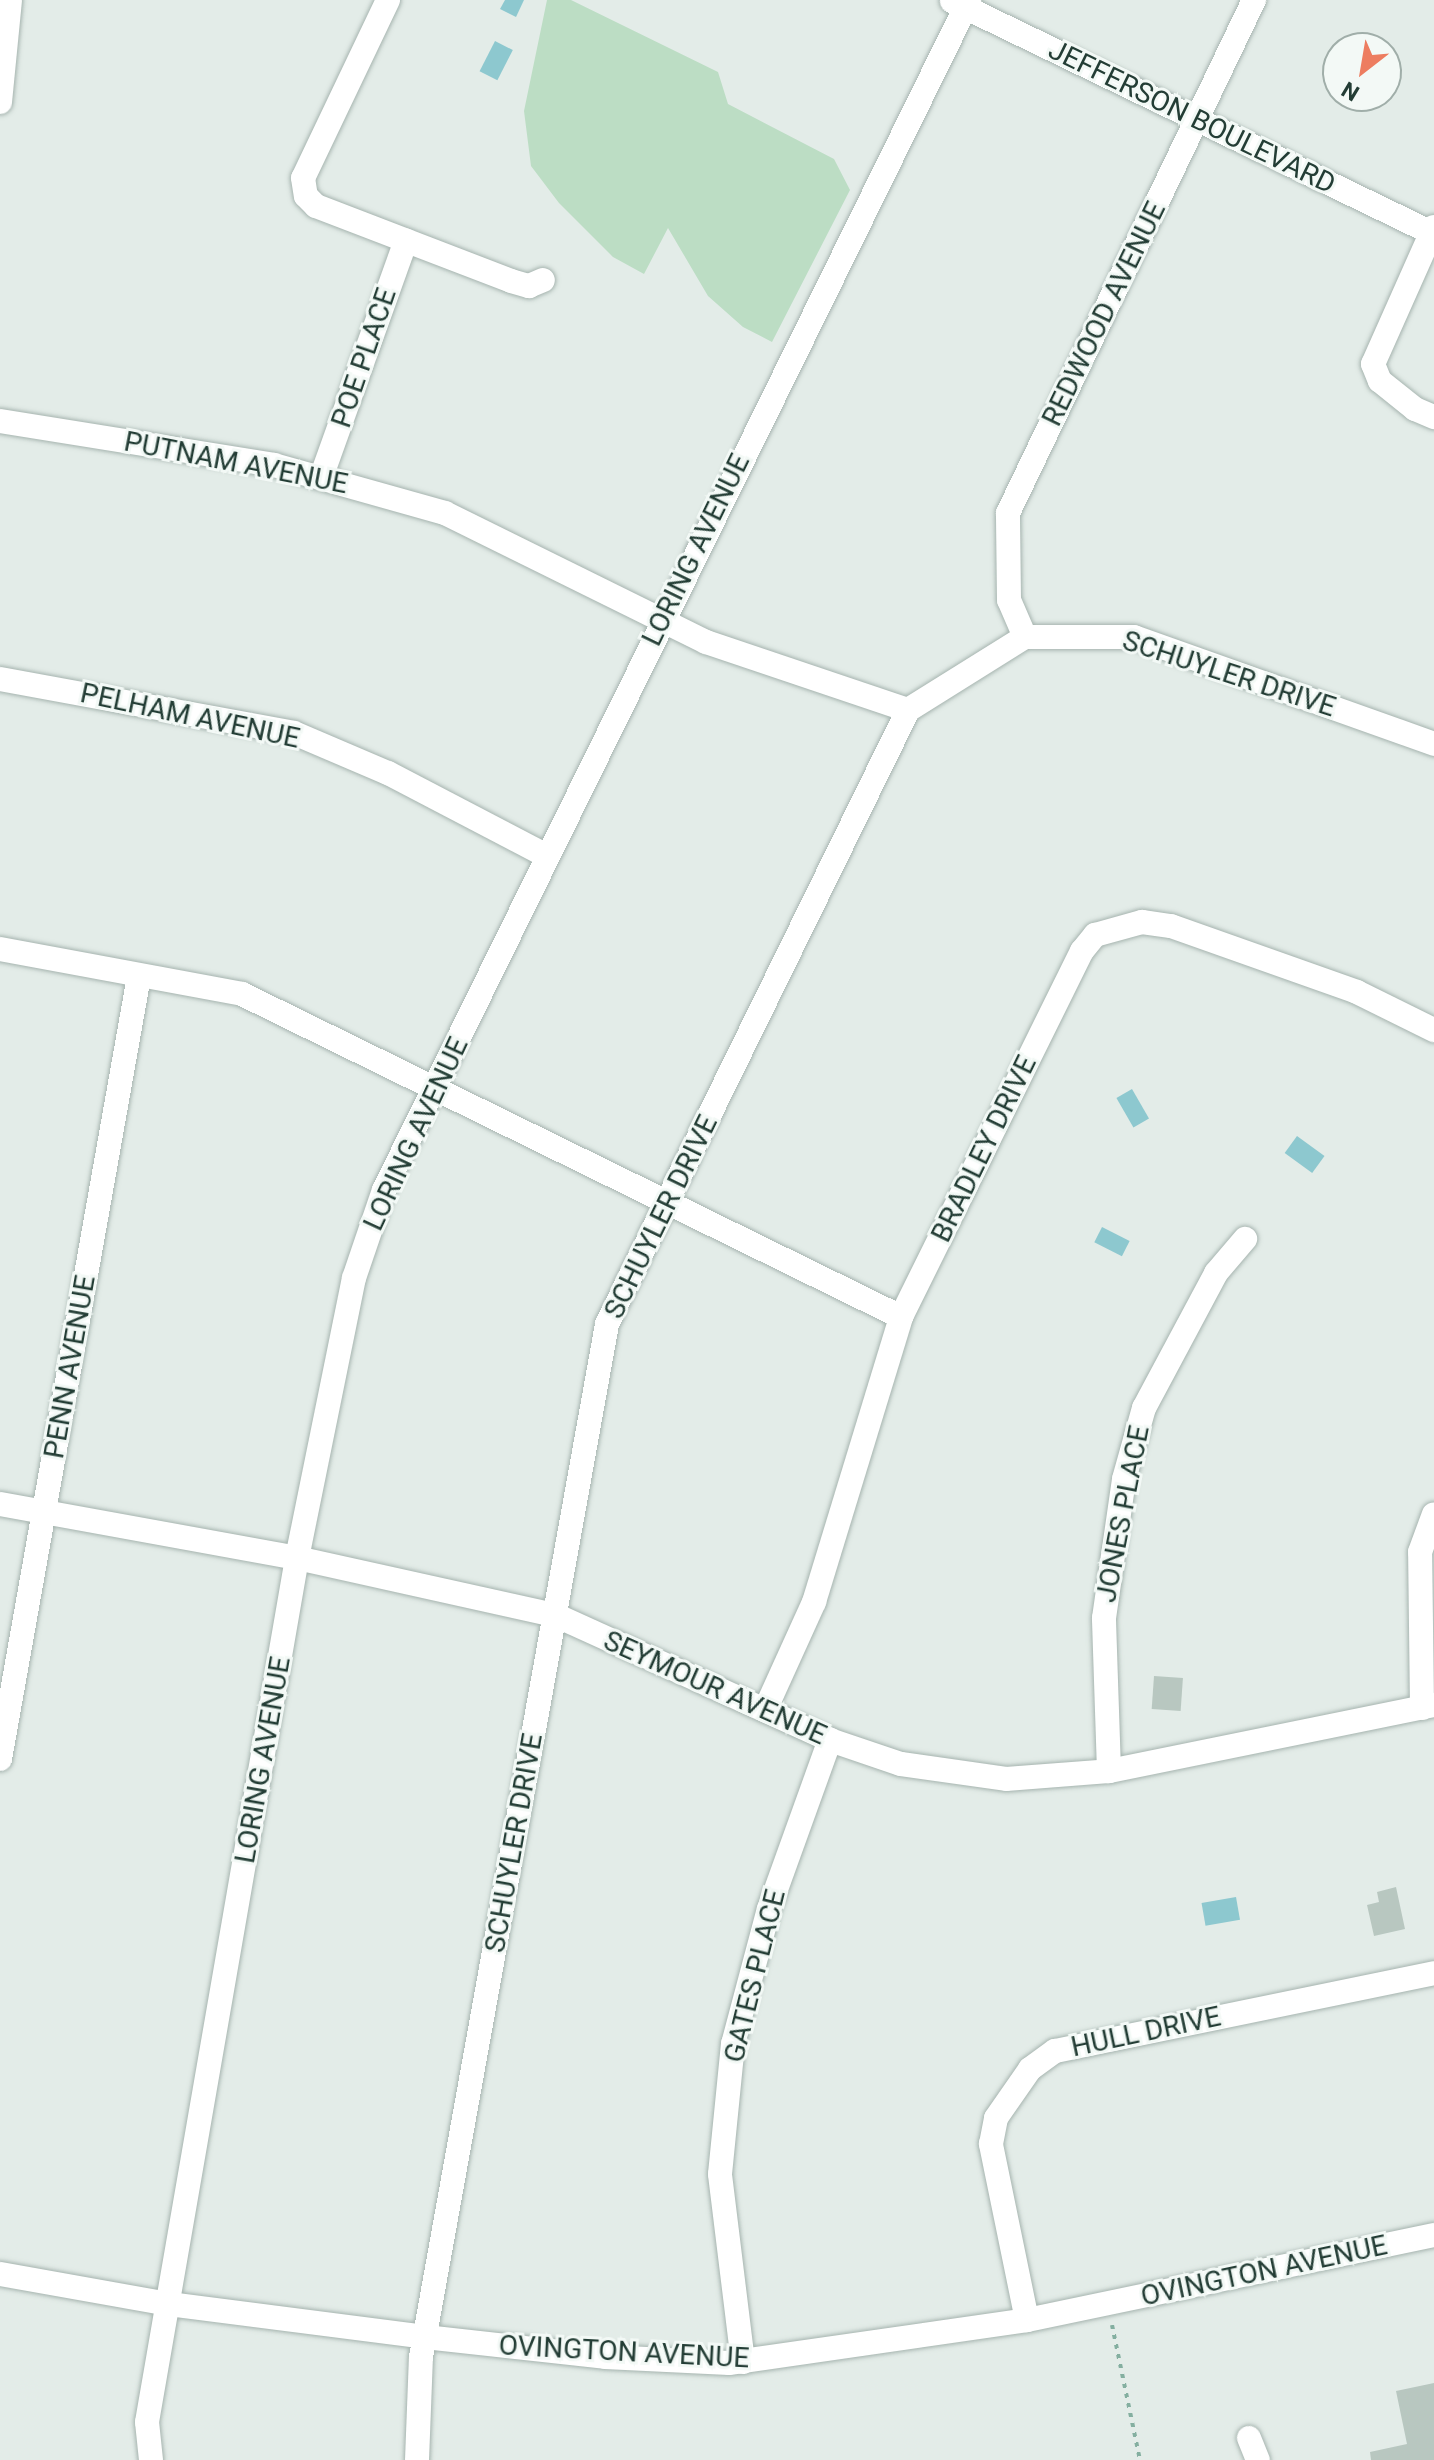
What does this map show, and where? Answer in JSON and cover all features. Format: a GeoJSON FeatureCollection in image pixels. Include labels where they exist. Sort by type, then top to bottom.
{"type":"FeatureCollection","features":[{"type":"Feature","properties":{"kind":"street"},"geometry":{"type":"LineString","coordinates":[[0,102],[10,0]]}},
{"type":"Feature","properties":{"kind":"street"},"geometry":{"type":"LineString","coordinates":[[388,0],[303,178],[306,196],[316,206],[520,284],[543,280]]}},
{"type":"Feature","properties":{"kind":"street","name":"REDWOOD AVENUE"},"geometry":{"type":"LineString","coordinates":[[1025,637],[1009,600],[1008,513],[1254,0]]}},
{"type":"Feature","properties":{"kind":"street","name":"JEFFERSON BOULEVARD"},"geometry":{"type":"LineString","coordinates":[[961,2],[1196,122],[1433,231]]}},
{"type":"Feature","properties":{"kind":"street","name":"LORING AVENUE"},"geometry":{"type":"LineString","coordinates":[[151,2460],[147,2422],[297,1558],[354,1278],[384,1190],[961,2]]}},
{"type":"Feature","properties":{"kind":"street"},"geometry":{"type":"LineString","coordinates":[[1433,231],[1373,364],[1380,381],[1415,409],[1434,417]]}},
{"type":"Feature","properties":{"kind":"street","name":"POE PLACE"},"geometry":{"type":"LineString","coordinates":[[322,475],[406,241]]}},
{"type":"Feature","properties":{"kind":"street","name":"PUTNAM AVENUE"},"geometry":{"type":"LineString","coordinates":[[0,421],[322,475],[445,513],[706,642],[908,710]]}},
{"type":"Feature","properties":{"kind":"street"},"geometry":{"type":"LineString","coordinates":[[908,710],[1025,637]]}},
{"type":"Feature","properties":{"kind":"street","name":"SCHUYLER DRIVE"},"geometry":{"type":"LineString","coordinates":[[1025,637],[1134,637],[1434,744]]}},
{"type":"Feature","properties":{"kind":"street","name":"PELHAM AVENUE"},"geometry":{"type":"LineString","coordinates":[[0,679],[294,733],[388,773],[547,856]]}},
{"type":"Feature","properties":{"kind":"street","name":"SCHUYLER DRIVE"},"geometry":{"type":"LineString","coordinates":[[417,2460],[425,2337],[607,1324],[908,710]]}},
{"type":"Feature","properties":{"kind":"street","name":"BRADLEY DRIVE"},"geometry":{"type":"LineString","coordinates":[[765,1710],[818,1590],[901,1317],[1082,951],[1095,935],[1142,922],[1171,926],[1357,992],[1434,1030]]}},
{"type":"Feature","properties":{"kind":"street"},"geometry":{"type":"LineString","coordinates":[[0,949],[242,994],[670,1200],[901,1317]]}},
{"type":"Feature","properties":{"kind":"street","name":"PENN AVENUE"},"geometry":{"type":"LineString","coordinates":[[0,1759],[139,976]]}},
{"type":"Feature","properties":{"kind":"street","name":"JONES PLACE"},"geometry":{"type":"LineString","coordinates":[[1109,1771],[1104,1618],[1124,1479],[1144,1408],[1216,1273],[1245,1239]]}},
{"type":"Feature","properties":{"kind":"street","name":"SEYMOUR AVENUE"},"geometry":{"type":"LineString","coordinates":[[0,1504],[297,1558],[555,1615],[830,1740],[901,1764],[1006,1779],[1109,1771],[1428,1707]]}},
{"type":"Feature","properties":{"kind":"street"},"geometry":{"type":"LineString","coordinates":[[1428,1707],[1420,1552],[1434,1514]]}},
{"type":"Feature","properties":{"kind":"street","name":"GATES PLACE"},"geometry":{"type":"LineString","coordinates":[[743,2362],[720,2174],[733,2044],[769,1909],[830,1740]]}},
{"type":"Feature","properties":{"kind":"street","name":"HULL DRIVE"},"geometry":{"type":"LineString","coordinates":[[1027,2320],[991,2144],[996,2118],[1030,2069],[1055,2051],[1434,1973]]}},
{"type":"Feature","properties":{"kind":"street","name":"OVINGTON AVENUE"},"geometry":{"type":"LineString","coordinates":[[0,2274],[169,2304],[425,2337],[605,2357],[743,2362],[1027,2320],[1434,2235]]}},
{"type":"Feature","properties":{"kind":"path"},"geometry":{"type":"LineString","coordinates":[[1112,2323],[1140,2460]]}},
{"type":"Feature","properties":{"kind":"green space"},"geometry":{"type":"Polygon","coordinates":[[[547,0],[571,0],[718,72],[728,104],[834,159],[850,190],[772,342],[743,327],[708,296],[668,228],[644,274],[613,257],[559,203],[531,166],[524,111],[547,0]]]}},
{"type":"Feature","properties":{"kind":"water"},"geometry":{"type":"Polygon","coordinates":[[[505,0],[524,0],[516,17],[500,9],[505,0]]]}},
{"type":"Feature","properties":{"kind":"water"},"geometry":{"type":"Polygon","coordinates":[[[495,41],[513,50],[497,80],[480,71],[495,41]]]}},
{"type":"Feature","properties":{"kind":"water"},"geometry":{"type":"Polygon","coordinates":[[[1132,1089],[1149,1118],[1133,1127],[1116,1098],[1132,1089]]]}},
{"type":"Feature","properties":{"kind":"water"},"geometry":{"type":"Polygon","coordinates":[[[1297,1136],[1325,1156],[1312,1173],[1285,1153],[1297,1136]]]}},
{"type":"Feature","properties":{"kind":"water"},"geometry":{"type":"Polygon","coordinates":[[[1102,1227],[1130,1241],[1122,1256],[1094,1242],[1102,1227]]]}},
{"type":"Feature","properties":{"kind":"water"},"geometry":{"type":"Polygon","coordinates":[[[1236,1897],[1240,1920],[1206,1926],[1202,1903],[1236,1897]]]}},
{"type":"Feature","properties":{"kind":"building"},"geometry":{"type":"Polygon","coordinates":[[[1154,1676],[1183,1678],[1181,1711],[1152,1709],[1154,1676]]]}},
{"type":"Feature","properties":{"kind":"building"},"geometry":{"type":"Polygon","coordinates":[[[1396,1887],[1405,1929],[1374,1936],[1367,1905],[1379,1902],[1377,1892],[1396,1887]]]}},
{"type":"Feature","properties":{"kind":"building"},"geometry":{"type":"Polygon","coordinates":[[[1434,2383],[1434,2460],[1371,2460],[1370,2452],[1407,2444],[1396,2391],[1434,2383]]]}}]}
